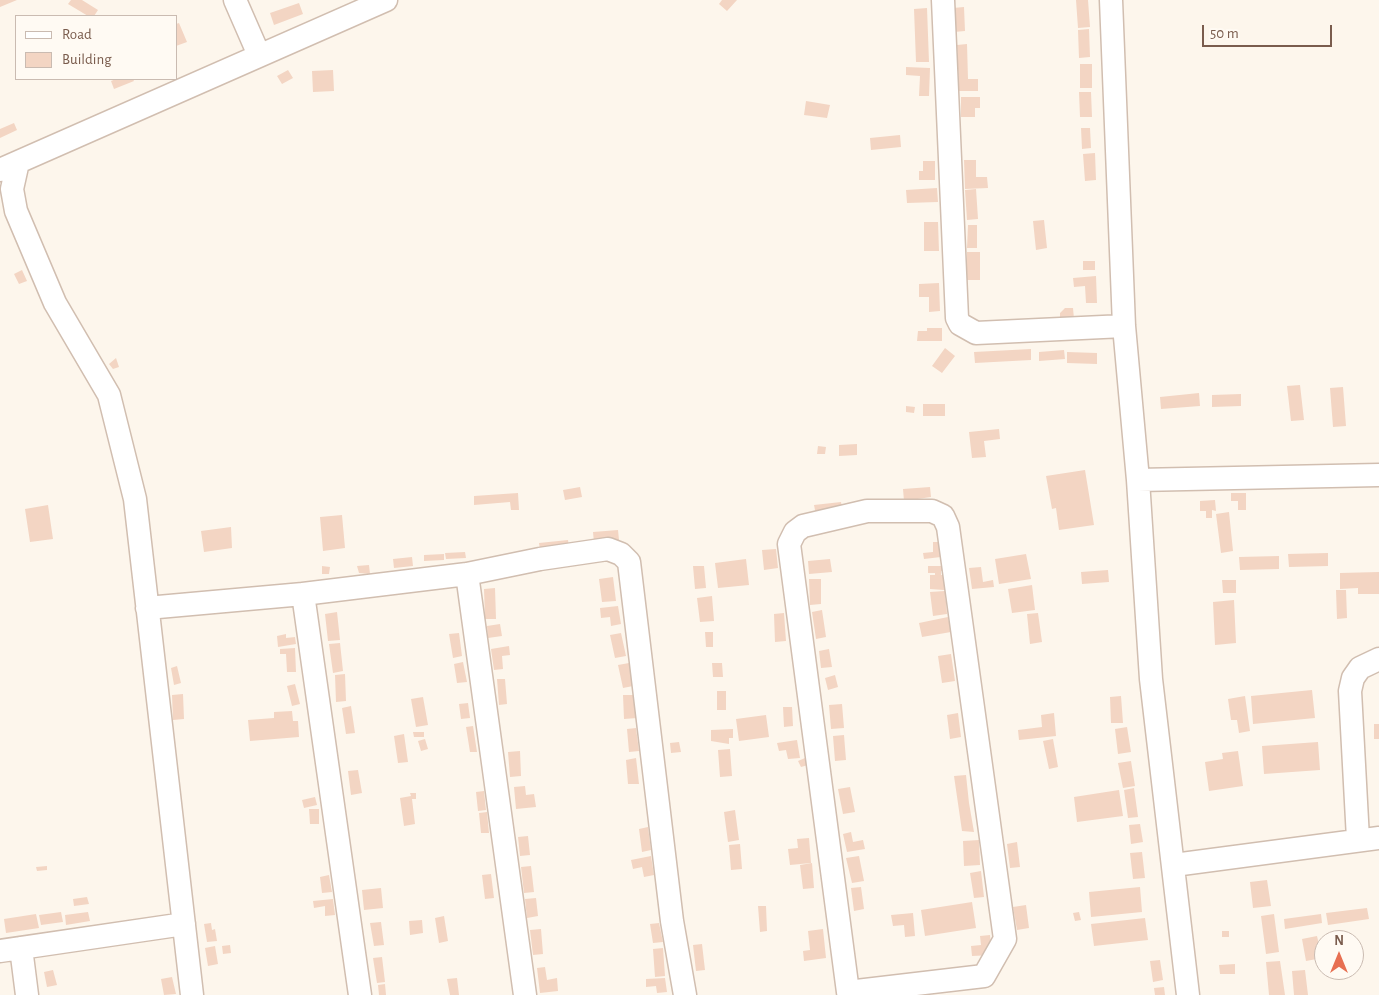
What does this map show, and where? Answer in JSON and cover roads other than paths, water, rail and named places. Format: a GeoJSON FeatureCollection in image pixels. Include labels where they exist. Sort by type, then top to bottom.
{"type":"FeatureCollection","features":[{"type":"Feature","properties":{"kind":"street"},"geometry":{"type":"LineString","coordinates":[[235,0],[259,55]]}},
{"type":"Feature","properties":{"kind":"street"},"geometry":{"type":"LineString","coordinates":[[192,995],[146,608],[135,499],[109,395],[55,303],[16,212],[9,166],[386,0]]}},
{"type":"Feature","properties":{"kind":"street"},"geometry":{"type":"LineString","coordinates":[[944,0],[957,318],[960,324],[976,333],[1124,326]]}},
{"type":"Feature","properties":{"kind":"street"},"geometry":{"type":"LineString","coordinates":[[1110,0],[1124,326],[1138,480],[1151,679],[1188,995]]}},
{"type":"Feature","properties":{"kind":"street"},"geometry":{"type":"LineString","coordinates":[[1138,480],[1379,474]]}},
{"type":"Feature","properties":{"kind":"street"},"geometry":{"type":"LineString","coordinates":[[867,511],[932,511],[942,516],[948,528],[1005,939],[984,976],[848,994],[789,544],[795,532],[803,526],[867,511]]}},
{"type":"Feature","properties":{"kind":"street"},"geometry":{"type":"LineString","coordinates":[[146,608],[303,594],[466,574],[540,559],[608,549],[621,554],[629,562],[672,921],[685,995]]}},
{"type":"Feature","properties":{"kind":"street"},"geometry":{"type":"LineString","coordinates":[[466,574],[525,995]]}},
{"type":"Feature","properties":{"kind":"street"},"geometry":{"type":"LineString","coordinates":[[303,594],[360,995]]}},
{"type":"Feature","properties":{"kind":"street"},"geometry":{"type":"LineString","coordinates":[[1174,865],[1368,838],[1350,691],[1352,678],[1360,668],[1379,660]]}},
{"type":"Feature","properties":{"kind":"street"},"geometry":{"type":"LineString","coordinates":[[28,995],[11,950],[184,924]]}}]}
